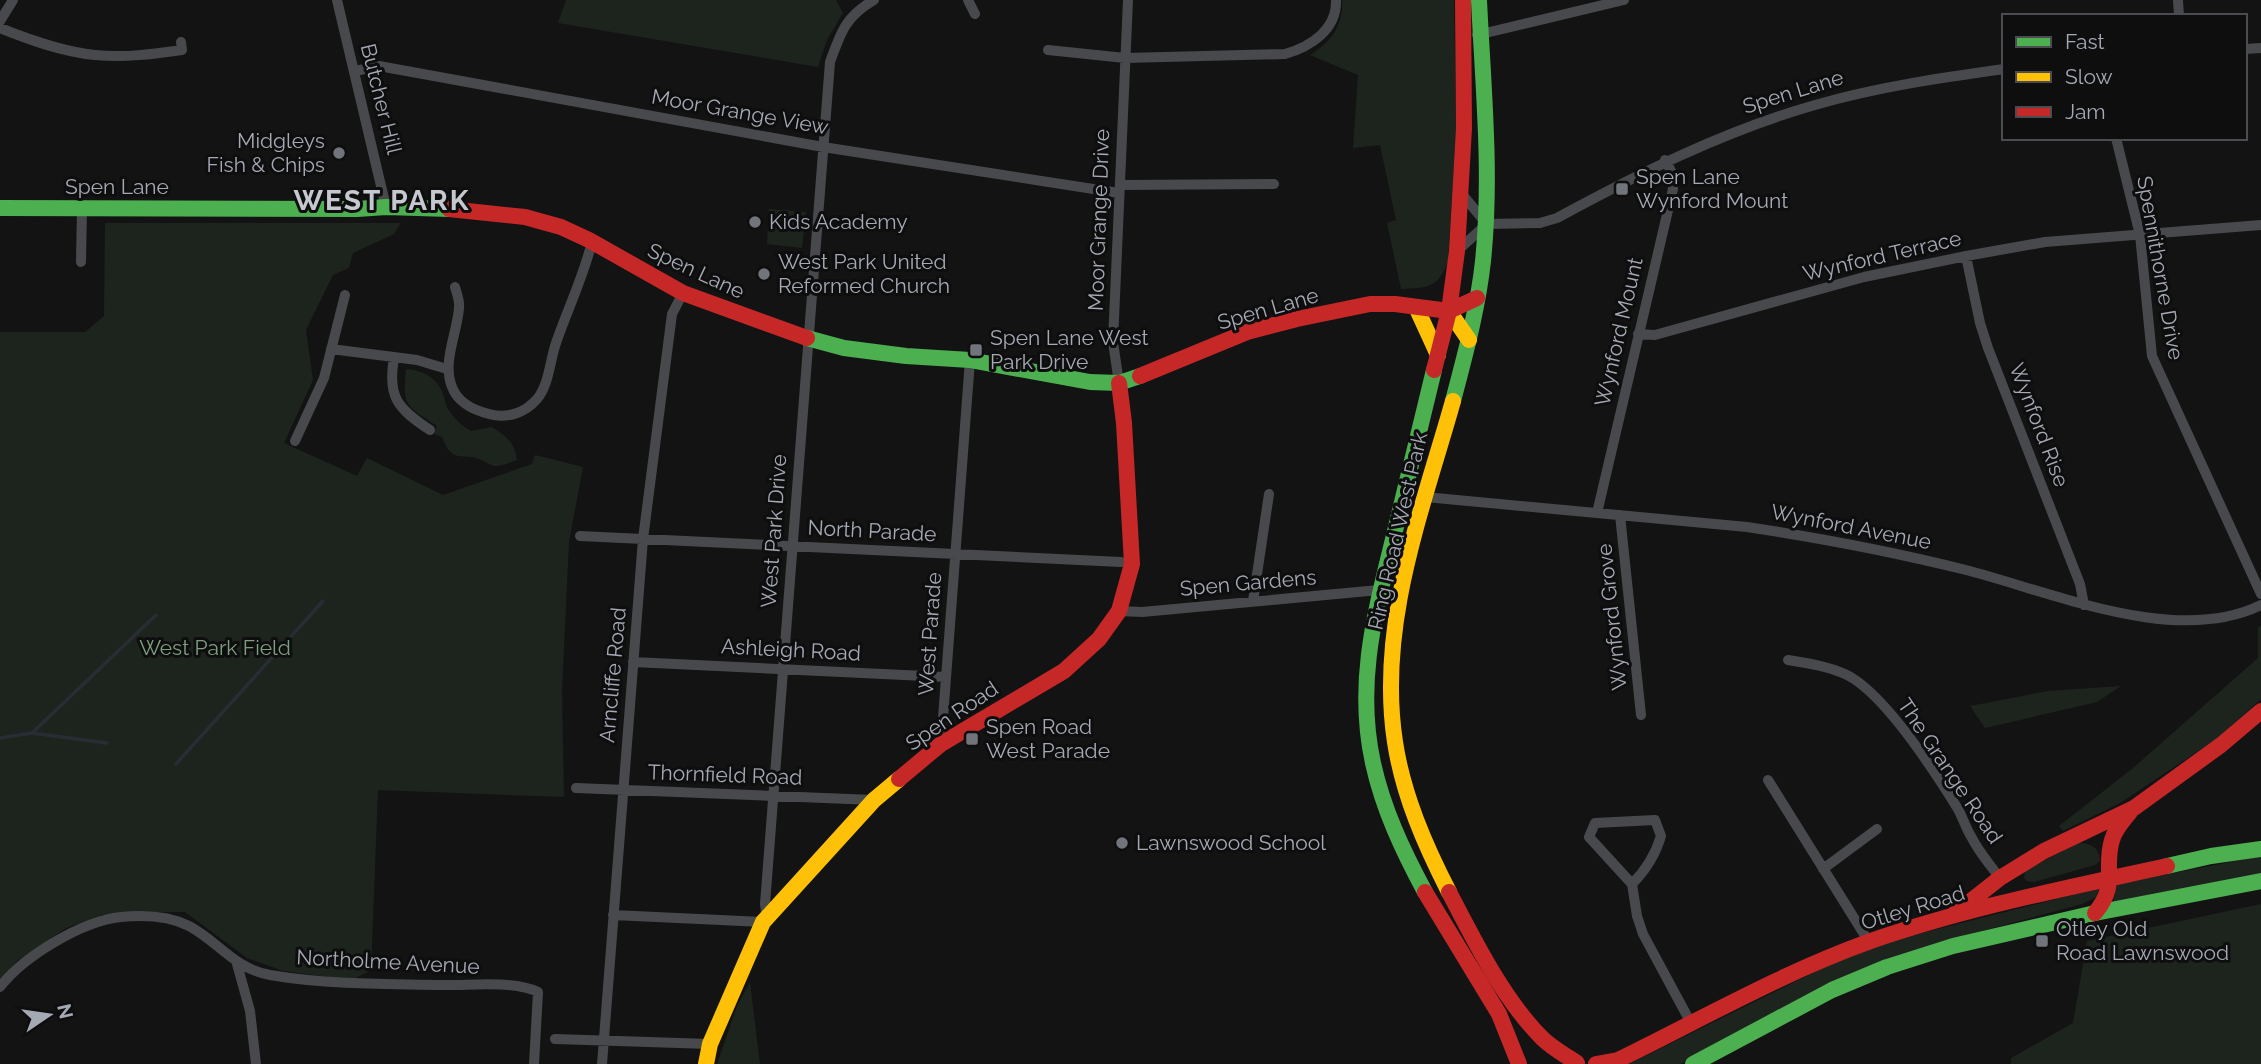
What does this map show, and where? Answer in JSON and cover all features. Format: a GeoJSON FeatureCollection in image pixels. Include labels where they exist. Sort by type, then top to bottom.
{"type":"FeatureCollection","features":[{"type":"Feature","properties":{"kind":"main road","name":"Ring Road West Park"},"geometry":{"type":"LineString","coordinates":[[1463,0],[1472,36],[1488,145],[1487,224],[1469,340],[1412,547],[1394,632],[1392,716],[1409,801],[1447,890],[1500,982],[1546,1042],[1580,1064]]}},
{"type":"Feature","properties":{"kind":"main road","name":"Ring Road West Park"},"geometry":{"type":"LineString","coordinates":[[1479,0],[1472,36],[1457,251],[1449,311],[1379,590],[1365,675],[1373,762],[1382,796],[1429,898],[1506,1026],[1519,1064]]}},
{"type":"Feature","properties":{"kind":"main road","name":"Spen Lane"},"geometry":{"type":"LineString","coordinates":[[0,208],[386,207],[472,210],[525,217],[561,227],[683,293],[808,339],[844,348],[970,360],[1090,382],[1119,383],[1247,332],[1370,304],[1395,304],[1449,311]]}},
{"type":"Feature","properties":{"kind":"main road"},"geometry":{"type":"LineString","coordinates":[[1469,340],[1449,311],[1477,298]]}},
{"type":"Feature","properties":{"kind":"main road"},"geometry":{"type":"LineString","coordinates":[[1416,307],[1438,355]]}},
{"type":"Feature","properties":{"kind":"main road","name":"Spen Road"},"geometry":{"type":"LineString","coordinates":[[706,1064],[709,1044],[760,920],[874,800],[941,744],[1064,671],[1099,639],[1119,611],[1132,564],[1124,423],[1119,383]]}},
{"type":"Feature","properties":{"kind":"main road"},"geometry":{"type":"LineString","coordinates":[[1951,916],[2000,878],[2044,851],[2134,808],[2221,745],[2261,710]]}},
{"type":"Feature","properties":{"kind":"main road"},"geometry":{"type":"LineString","coordinates":[[2095,914],[2107,898],[2112,878],[2111,842],[2115,832],[2134,808]]}},
{"type":"Feature","properties":{"kind":"main road"},"geometry":{"type":"LineString","coordinates":[[2077,835],[2097,839],[2110,859]]}},
{"type":"Feature","properties":{"kind":"main road","name":"Otley Road"},"geometry":{"type":"LineString","coordinates":[[1596,1064],[1618,1060],[1818,962],[1868,942],[1951,916],[2211,856],[2261,849]]}},
{"type":"Feature","properties":{"kind":"main road"},"geometry":{"type":"LineString","coordinates":[[1693,1064],[1832,990],[1887,967],[1953,946],[2261,881]]}},
{"type":"Feature","properties":{"kind":"main road"},"geometry":{"type":"LineString","coordinates":[[1571,1064],[1580,1064]]}},
{"type":"Feature","properties":{"kind":"street"},"geometry":{"type":"LineString","coordinates":[[0,21],[13,0]]}},
{"type":"Feature","properties":{"kind":"street","name":"Butcher Hill"},"geometry":{"type":"LineString","coordinates":[[337,0],[386,207]]}},
{"type":"Feature","properties":{"kind":"street"},"geometry":{"type":"LineString","coordinates":[[848,0],[855,11],[874,0]]}},
{"type":"Feature","properties":{"kind":"street"},"geometry":{"type":"LineString","coordinates":[[968,0],[975,14]]}},
{"type":"Feature","properties":{"kind":"street","name":"Moor Grange Drive"},"geometry":{"type":"LineString","coordinates":[[1119,383],[1113,342],[1128,0]]}},
{"type":"Feature","properties":{"kind":"street"},"geometry":{"type":"LineString","coordinates":[[1048,50],[1125,58],[1285,54],[1305,48],[1319,38],[1330,23],[1336,0]]}},
{"type":"Feature","properties":{"kind":"street"},"geometry":{"type":"LineString","coordinates":[[1472,36],[1624,0]]}},
{"type":"Feature","properties":{"kind":"street","name":"West Park Drive"},"geometry":{"type":"LineString","coordinates":[[760,920],[765,904],[830,62],[841,33],[855,11]]}},
{"type":"Feature","properties":{"kind":"street"},"geometry":{"type":"LineString","coordinates":[[0,28],[30,40],[94,55],[142,55],[183,50],[181,42]]}},
{"type":"Feature","properties":{"kind":"street","name":"Moor Grange View"},"geometry":{"type":"LineString","coordinates":[[355,71],[379,66],[823,147],[1120,189],[1274,184]]}},
{"type":"Feature","properties":{"kind":"street","name":"Spen Lane"},"geometry":{"type":"LineString","coordinates":[[1487,224],[1540,223],[1557,218],[1665,160],[1816,104],[1917,82],[2002,69]]}},
{"type":"Feature","properties":{"kind":"street","name":"Spennithorne Drive"},"geometry":{"type":"LineString","coordinates":[[2116,140],[2140,235],[2152,356],[2261,594]]}},
{"type":"Feature","properties":{"kind":"street","name":"Wynford Mount"},"geometry":{"type":"LineString","coordinates":[[1597,513],[1673,189],[1671,171],[1665,160]]}},
{"type":"Feature","properties":{"kind":"street"},"geometry":{"type":"LineString","coordinates":[[1457,251],[1487,224],[1461,192]]}},
{"type":"Feature","properties":{"kind":"street"},"geometry":{"type":"LineString","coordinates":[[81,262],[82,208]]}},
{"type":"Feature","properties":{"kind":"street","name":"Wynford Terrace"},"geometry":{"type":"LineString","coordinates":[[1638,334],[1655,335],[1864,277],[2045,242],[2261,225]]}},
{"type":"Feature","properties":{"kind":"street"},"geometry":{"type":"LineString","coordinates":[[455,287],[460,305],[447,369],[449,380],[457,397],[478,411],[499,416],[513,415],[536,401],[541,393],[556,342],[583,277],[592,242]]}},
{"type":"Feature","properties":{"kind":"street","name":"Wynford Rise"},"geometry":{"type":"LineString","coordinates":[[1966,256],[1979,323],[2080,584],[2084,605]]}},
{"type":"Feature","properties":{"kind":"street","name":"Arncliffe Road"},"geometry":{"type":"LineString","coordinates":[[602,1064],[643,539],[672,314],[683,293]]}},
{"type":"Feature","properties":{"kind":"street"},"geometry":{"type":"LineString","coordinates":[[295,441],[324,378],[345,295]]}},
{"type":"Feature","properties":{"kind":"street"},"geometry":{"type":"LineString","coordinates":[[331,349],[417,360],[447,369]]}},
{"type":"Feature","properties":{"kind":"street"},"geometry":{"type":"LineString","coordinates":[[394,358],[390,379],[396,402],[408,416],[430,430]]}},
{"type":"Feature","properties":{"kind":"street","name":"West Parade"},"geometry":{"type":"LineString","coordinates":[[941,744],[970,360]]}},
{"type":"Feature","properties":{"kind":"street"},"geometry":{"type":"LineString","coordinates":[[1253,601],[1269,494]]}},
{"type":"Feature","properties":{"kind":"street","name":"Wynford Avenue"},"geometry":{"type":"LineString","coordinates":[[1425,497],[1746,527],[1866,548],[1969,571],[2111,611],[2186,621],[2232,617],[2261,606]]}},
{"type":"Feature","properties":{"kind":"street","name":"Wynford Grove"},"geometry":{"type":"LineString","coordinates":[[1620,516],[1641,715]]}},
{"type":"Feature","properties":{"kind":"street","name":"North Parade"},"geometry":{"type":"LineString","coordinates":[[580,536],[1121,562]]}},
{"type":"Feature","properties":{"kind":"street","name":"Spen Gardens"},"geometry":{"type":"LineString","coordinates":[[1119,611],[1142,612],[1379,590]]}},
{"type":"Feature","properties":{"kind":"street","name":"The Grange Road"},"geometry":{"type":"LineString","coordinates":[[1788,660],[1826,667],[1847,675],[1868,689],[1885,706],[1940,782],[1972,839],[2000,878]]}},
{"type":"Feature","properties":{"kind":"street","name":"Ashleigh Road"},"geometry":{"type":"LineString","coordinates":[[633,662],[946,677]]}},
{"type":"Feature","properties":{"kind":"street"},"geometry":{"type":"LineString","coordinates":[[1768,780],[1868,942]]}},
{"type":"Feature","properties":{"kind":"street","name":"Thornfield Road"},"geometry":{"type":"LineString","coordinates":[[576,788],[874,800]]}},
{"type":"Feature","properties":{"kind":"street"},"geometry":{"type":"LineString","coordinates":[[1632,884],[1658,846],[1661,836],[1654,820],[1595,823],[1589,837],[1632,884],[1643,934],[1692,1025]]}},
{"type":"Feature","properties":{"kind":"street"},"geometry":{"type":"LineString","coordinates":[[1823,869],[1878,829]]}},
{"type":"Feature","properties":{"kind":"street"},"geometry":{"type":"LineString","coordinates":[[613,915],[760,920]]}},
{"type":"Feature","properties":{"kind":"street"},"geometry":{"type":"LineString","coordinates":[[0,987],[33,955],[85,928],[109,919],[158,918],[188,926],[237,964],[250,1011],[256,1064]]}},
{"type":"Feature","properties":{"kind":"street","name":"Northolme Avenue"},"geometry":{"type":"LineString","coordinates":[[237,964],[268,974],[346,984],[526,987],[538,992],[534,1064]]}},
{"type":"Feature","properties":{"kind":"street"},"geometry":{"type":"LineString","coordinates":[[555,1039],[709,1044]]}},
{"type":"Feature","properties":{"kind":"green space"},"geometry":{"type":"Polygon","coordinates":[[[566,0],[836,0],[843,13],[827,40],[818,67],[558,23],[566,0]]]}},
{"type":"Feature","properties":{"kind":"green space"},"geometry":{"type":"Polygon","coordinates":[[[1342,0],[1454,0],[1456,130],[1448,261],[1441,277],[1425,287],[1401,289],[1387,223],[1396,220],[1380,145],[1353,148],[1358,75],[1310,55],[1324,45],[1334,32],[1341,17],[1342,0]]]}},
{"type":"Feature","properties":{"kind":"green space"},"geometry":{"type":"Polygon","coordinates":[[[769,209],[806,212],[802,248],[767,244],[769,209]]]}},
{"type":"Feature","properties":{"kind":"green space","name":"West Park Field"},"geometry":{"type":"Polygon","coordinates":[[[105,223],[401,223],[394,234],[353,253],[349,268],[333,275],[306,330],[313,380],[284,443],[357,476],[367,458],[443,495],[532,464],[535,455],[583,467],[569,542],[562,690],[564,797],[378,790],[371,970],[352,980],[283,971],[247,958],[185,912],[169,912],[102,915],[66,928],[17,961],[0,980],[0,332],[85,332],[104,316],[105,223]]]}},
{"type":"Feature","properties":{"kind":"green space"},"geometry":{"type":"Polygon","coordinates":[[[406,369],[422,372],[436,381],[449,411],[467,429],[471,431],[492,427],[502,434],[512,444],[517,460],[494,466],[450,452],[442,437],[434,434],[437,426],[408,404],[405,391],[406,369]]]}},
{"type":"Feature","properties":{"kind":"green space"},"geometry":{"type":"Polygon","coordinates":[[[2261,626],[2261,699],[2218,738],[2120,803],[2063,831],[2059,826],[2133,768],[2258,658],[2258,627],[2261,626]]]}},
{"type":"Feature","properties":{"kind":"green space"},"geometry":{"type":"Polygon","coordinates":[[[2121,686],[2097,702],[1985,728],[1970,706],[2048,691],[2121,686]]]}},
{"type":"Feature","properties":{"kind":"green space"},"geometry":{"type":"Polygon","coordinates":[[[2078,843],[2094,847],[2100,861],[2095,865],[2034,882],[2024,878],[2025,871],[2078,843]]]}},
{"type":"Feature","properties":{"kind":"green space"},"geometry":{"type":"Polygon","coordinates":[[[2261,856],[2261,874],[2113,904],[2117,884],[2261,856]]]}},
{"type":"Feature","properties":{"kind":"green space"},"geometry":{"type":"Polygon","coordinates":[[[2100,888],[2096,897],[2082,904],[1937,943],[1721,1041],[1680,1064],[1629,1064],[1843,958],[1894,940],[2100,888]]]}},
{"type":"Feature","properties":{"kind":"green space"},"geometry":{"type":"Polygon","coordinates":[[[2261,904],[2261,1064],[2011,1064],[2011,1058],[2073,1023],[2087,941],[2261,904]]]}},
{"type":"Feature","properties":{"kind":"green space"},"geometry":{"type":"Polygon","coordinates":[[[750,982],[760,1064],[717,1064],[737,1006],[750,982]]]}},
{"type":"Feature","properties":{"kind":"waterway"},"geometry":{"type":"LineString","coordinates":[[176,764],[323,601]]}},
{"type":"Feature","properties":{"kind":"waterway"},"geometry":{"type":"LineString","coordinates":[[0,738],[32,733],[156,615]]}},
{"type":"Feature","properties":{"kind":"waterway"},"geometry":{"type":"LineString","coordinates":[[32,733],[107,743]]}},
{"type":"Feature","properties":{"kind":"traffic: fast"},"geometry":{"type":"LineString","coordinates":[[1453,401],[1478,296],[1486,228],[1486,130],[1479,0]]}},
{"type":"Feature","properties":{"kind":"traffic: fast"},"geometry":{"type":"LineString","coordinates":[[0,208],[449,209]]}},
{"type":"Feature","properties":{"kind":"traffic: fast"},"geometry":{"type":"LineString","coordinates":[[807,338],[844,348],[970,360],[1090,382],[1119,383],[1140,376]]}},
{"type":"Feature","properties":{"kind":"traffic: fast"},"geometry":{"type":"LineString","coordinates":[[1425,892],[1382,797],[1373,763],[1366,703],[1375,618],[1434,370]]}},
{"type":"Feature","properties":{"kind":"traffic: fast"},"geometry":{"type":"LineString","coordinates":[[2167,866],[2261,849]]}},
{"type":"Feature","properties":{"kind":"traffic: fast"},"geometry":{"type":"LineString","coordinates":[[1693,1064],[1832,990],[1887,967],[1953,946],[2095,913],[2261,881]]}},
{"type":"Feature","properties":{"kind":"traffic: slow"},"geometry":{"type":"LineString","coordinates":[[1416,307],[1438,355]]}},
{"type":"Feature","properties":{"kind":"traffic: slow"},"geometry":{"type":"LineString","coordinates":[[1449,311],[1469,340]]}},
{"type":"Feature","properties":{"kind":"traffic: slow"},"geometry":{"type":"LineString","coordinates":[[1449,892],[1423,838],[1403,781],[1395,742],[1391,698],[1397,612],[1416,526],[1453,401]]}},
{"type":"Feature","properties":{"kind":"traffic: slow"},"geometry":{"type":"LineString","coordinates":[[706,1064],[710,1044],[763,922],[874,800],[899,779]]}},
{"type":"Feature","properties":{"kind":"traffic: jam"},"geometry":{"type":"LineString","coordinates":[[1434,370],[1449,311],[1457,251],[1464,128],[1463,0]]}},
{"type":"Feature","properties":{"kind":"traffic: jam"},"geometry":{"type":"LineString","coordinates":[[449,209],[525,217],[561,227],[683,293],[807,338]]}},
{"type":"Feature","properties":{"kind":"traffic: jam"},"geometry":{"type":"LineString","coordinates":[[1140,376],[1247,332],[1297,319],[1370,304],[1395,304],[1449,311],[1477,298]]}},
{"type":"Feature","properties":{"kind":"traffic: jam"},"geometry":{"type":"LineString","coordinates":[[899,779],[941,744],[1064,671],[1099,639],[1119,611],[1132,564],[1124,423],[1119,383]]}},
{"type":"Feature","properties":{"kind":"traffic: jam"},"geometry":{"type":"LineString","coordinates":[[1953,915],[2000,878],[2044,851],[2134,808],[2221,745],[2261,711]]}},
{"type":"Feature","properties":{"kind":"traffic: jam"},"geometry":{"type":"LineString","coordinates":[[2095,913],[2107,894],[2113,836],[2130,812]]}},
{"type":"Feature","properties":{"kind":"traffic: jam"},"geometry":{"type":"LineString","coordinates":[[1596,1064],[1618,1060],[1773,982],[1868,942],[1979,909],[2167,866]]}},
{"type":"Feature","properties":{"kind":"traffic: jam"},"geometry":{"type":"LineString","coordinates":[[1425,892],[1499,1014],[1519,1064]]}},
{"type":"Feature","properties":{"kind":"traffic: jam"},"geometry":{"type":"LineString","coordinates":[[1449,892],[1490,968],[1515,1005],[1546,1042],[1577,1063]]}},
{"type":"Feature","properties":{"kind":"place","name":"Midgleys Fish & Chips"},"geometry":{"type":"Point","coordinates":[339,153]}},
{"type":"Feature","properties":{"kind":"place","name":"Spen Lane Wynford Mount"},"geometry":{"type":"Point","coordinates":[1622,189]}},
{"type":"Feature","properties":{"kind":"place","name":"Kids Academy"},"geometry":{"type":"Point","coordinates":[755,222]}},
{"type":"Feature","properties":{"kind":"place","name":"West Park United Reformed Church"},"geometry":{"type":"Point","coordinates":[764,274]}},
{"type":"Feature","properties":{"kind":"place","name":"Spen Lane West Park Drive"},"geometry":{"type":"Point","coordinates":[976,350]}},
{"type":"Feature","properties":{"kind":"place","name":"Spen Road West Parade"},"geometry":{"type":"Point","coordinates":[972,739]}},
{"type":"Feature","properties":{"kind":"place","name":"Lawnswood School"},"geometry":{"type":"Point","coordinates":[1122,843]}},
{"type":"Feature","properties":{"kind":"place","name":"Otley Old Road Lawnswood"},"geometry":{"type":"Point","coordinates":[2042,941]}},
{"type":"Feature","properties":{"kind":"district","name":"WEST PARK"},"geometry":{"type":"Point","coordinates":[382,200]}}]}
